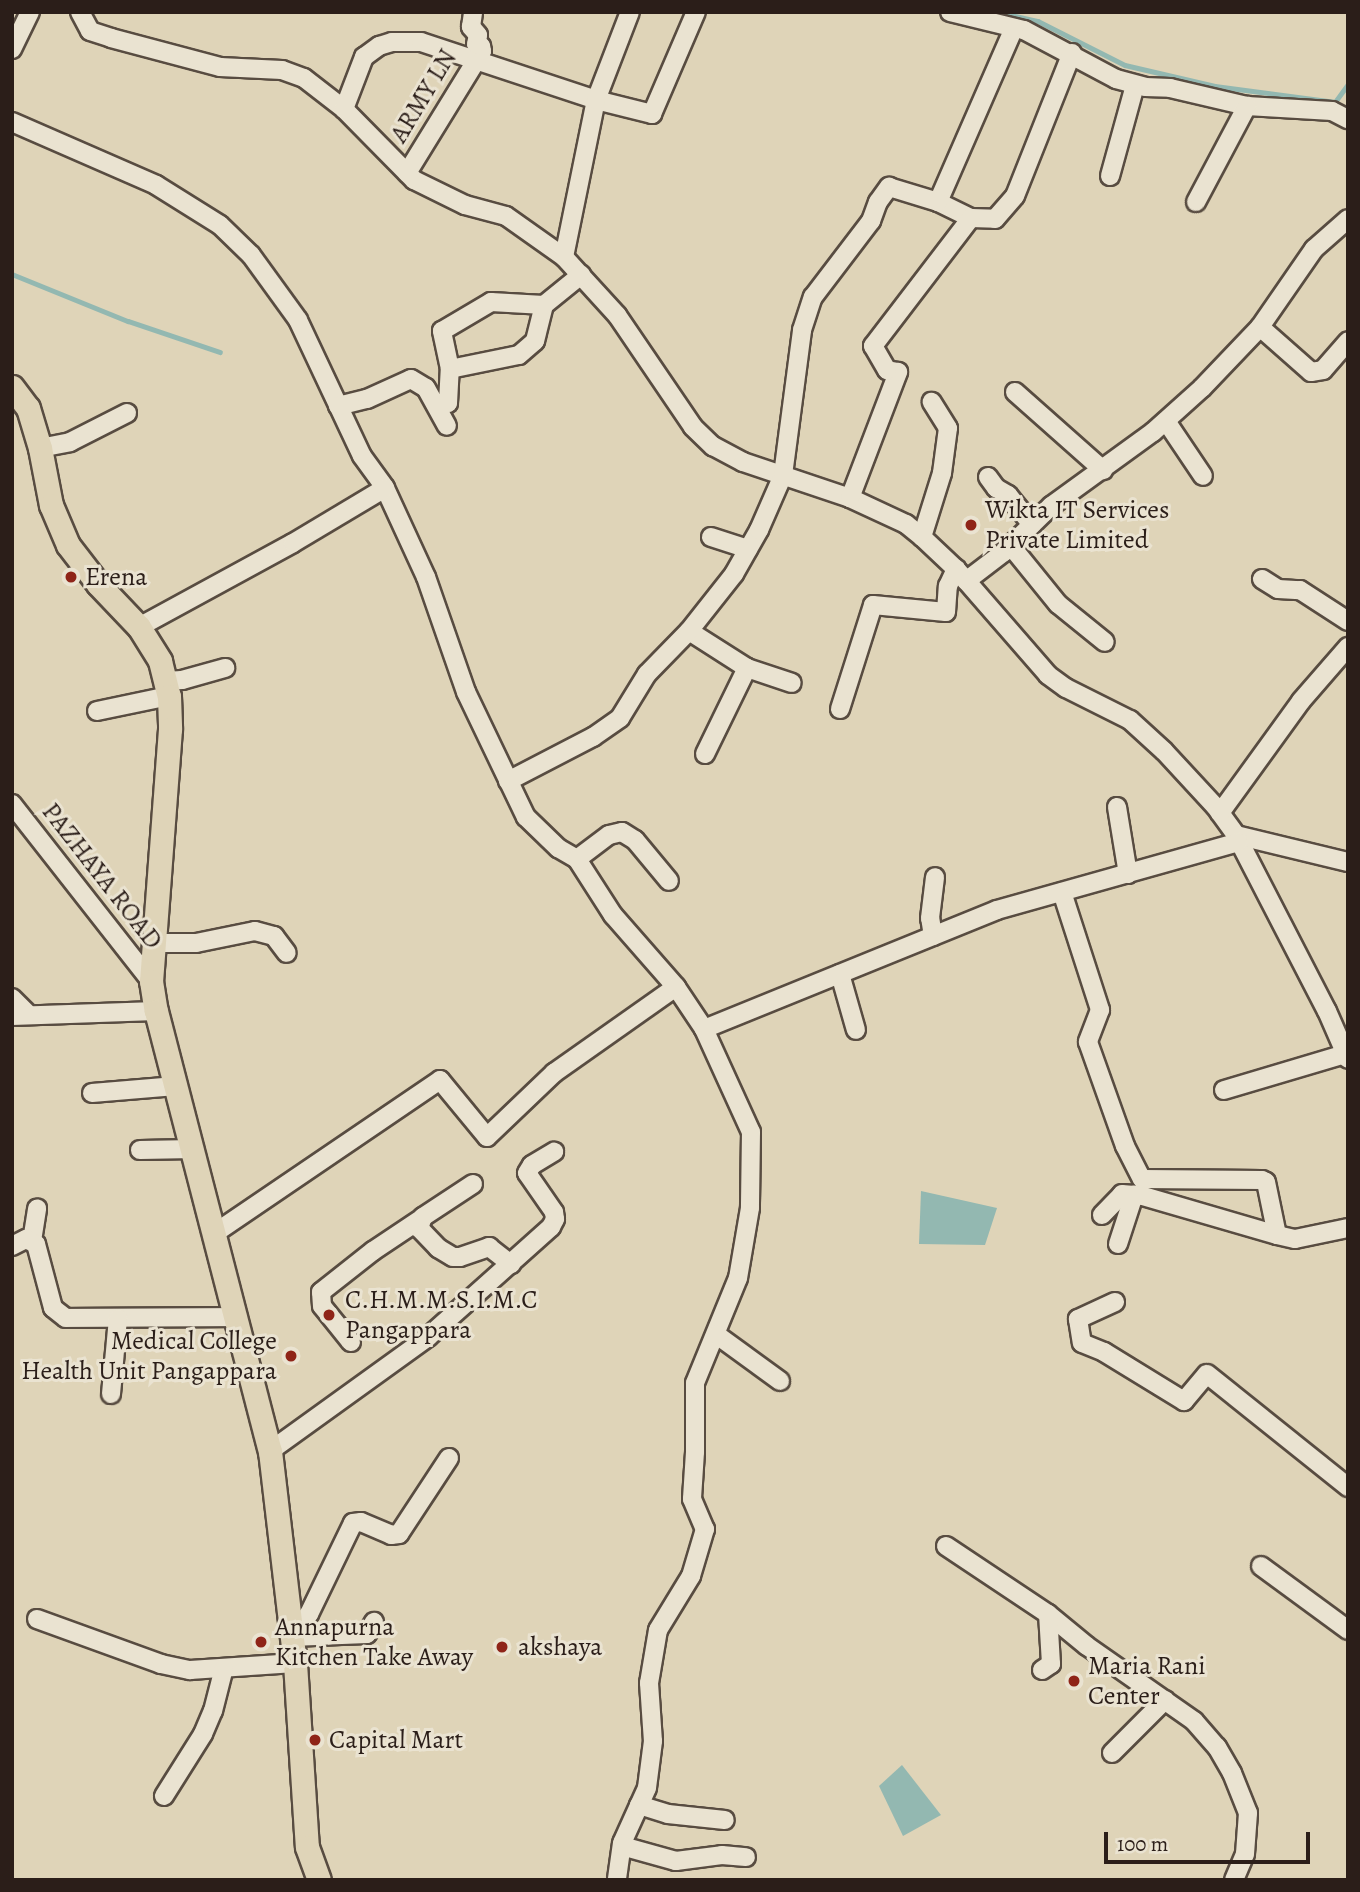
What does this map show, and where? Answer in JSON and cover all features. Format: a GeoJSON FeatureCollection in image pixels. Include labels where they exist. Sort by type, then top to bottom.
{"type":"FeatureCollection","features":[{"type":"Feature","properties":{"kind":"main road"},"geometry":{"type":"LineString","coordinates":[[12,387],[28,408],[40,448],[51,505],[68,545],[98,584],[139,626],[160,661],[167,688],[170,729],[151,981],[156,1011],[194,1149],[270,1451],[295,1662],[307,1847],[319,1880]]}},
{"type":"Feature","properties":{"kind":"street"},"geometry":{"type":"LineString","coordinates":[[12,49],[30,12]]}},
{"type":"Feature","properties":{"kind":"street"},"geometry":{"type":"LineString","coordinates":[[79,12],[90,31],[124,41],[220,67],[282,70],[304,78],[344,109],[407,173],[437,193],[522,224],[564,257],[617,315],[693,427],[713,446],[743,462],[850,498],[906,524],[961,575],[1048,675],[1066,688],[1130,720],[1164,751],[1220,813],[1238,838],[1327,1011],[1347,1056],[1224,1090]]}},
{"type":"Feature","properties":{"kind":"street","name":"ARMY LN"},"geometry":{"type":"LineString","coordinates":[[407,173],[482,51],[476,44],[478,35],[471,27],[473,12]]}},
{"type":"Feature","properties":{"kind":"street"},"geometry":{"type":"LineString","coordinates":[[564,257],[596,100],[630,12]]}},
{"type":"Feature","properties":{"kind":"street"},"geometry":{"type":"LineString","coordinates":[[344,109],[364,57],[379,46],[421,42],[596,100],[652,114],[696,12]]}},
{"type":"Feature","properties":{"kind":"street"},"geometry":{"type":"LineString","coordinates":[[950,12],[1014,28],[1072,53],[1116,79],[1135,85],[1170,88],[1247,106],[1332,111],[1348,119]]}},
{"type":"Feature","properties":{"kind":"street"},"geometry":{"type":"LineString","coordinates":[[938,202],[1014,28]]}},
{"type":"Feature","properties":{"kind":"street"},"geometry":{"type":"LineString","coordinates":[[508,781],[593,737],[620,718],[647,674],[690,631],[733,574],[748,549],[783,475],[802,330],[813,297],[871,221],[878,202],[889,187],[938,202],[971,218],[995,219],[1016,195],[1072,53]]}},
{"type":"Feature","properties":{"kind":"street"},"geometry":{"type":"LineString","coordinates":[[1110,176],[1135,85]]}},
{"type":"Feature","properties":{"kind":"street"},"geometry":{"type":"LineString","coordinates":[[1196,202],[1247,106]]}},
{"type":"Feature","properties":{"kind":"street"},"geometry":{"type":"LineString","coordinates":[[12,122],[156,185],[220,225],[251,255],[298,320],[362,456],[385,488],[426,577],[467,692],[526,817],[558,848],[577,859],[613,915],[676,987],[704,1028],[751,1132],[750,1208],[738,1278],[717,1335],[695,1383],[695,1452],[691,1499],[705,1529],[691,1576],[658,1630],[649,1683],[653,1741],[647,1788],[622,1846],[617,1880]]}},
{"type":"Feature","properties":{"kind":"street"},"geometry":{"type":"LineString","coordinates":[[850,498],[898,372],[887,370],[873,346],[971,218]]}},
{"type":"Feature","properties":{"kind":"street"},"geometry":{"type":"LineString","coordinates":[[840,709],[873,605],[946,611],[948,586],[961,575],[1011,546],[1079,484],[1103,470],[1166,421],[1234,357],[1260,327],[1314,248],[1348,219]]}},
{"type":"Feature","properties":{"kind":"street"},"geometry":{"type":"LineString","coordinates":[[450,369],[519,355],[535,341],[544,305],[581,275]]}},
{"type":"Feature","properties":{"kind":"street"},"geometry":{"type":"LineString","coordinates":[[435,402],[448,402],[450,369],[442,331],[491,302],[544,305]]}},
{"type":"Feature","properties":{"kind":"street"},"geometry":{"type":"LineString","coordinates":[[1260,327],[1311,372],[1323,370],[1348,341]]}},
{"type":"Feature","properties":{"kind":"street"},"geometry":{"type":"LineString","coordinates":[[338,406],[368,399],[411,379],[426,388],[447,426]]}},
{"type":"Feature","properties":{"kind":"street"},"geometry":{"type":"LineString","coordinates":[[1015,392],[1103,470]]}},
{"type":"Feature","properties":{"kind":"street"},"geometry":{"type":"LineString","coordinates":[[922,537],[942,473],[948,428],[932,402]]}},
{"type":"Feature","properties":{"kind":"street"},"geometry":{"type":"LineString","coordinates":[[40,448],[78,438],[127,412]]}},
{"type":"Feature","properties":{"kind":"street"},"geometry":{"type":"LineString","coordinates":[[1166,421],[1203,476]]}},
{"type":"Feature","properties":{"kind":"street"},"geometry":{"type":"LineString","coordinates":[[988,477],[996,488],[1008,495],[1032,525]]}},
{"type":"Feature","properties":{"kind":"street"},"geometry":{"type":"LineString","coordinates":[[139,626],[293,543],[385,488]]}},
{"type":"Feature","properties":{"kind":"street"},"geometry":{"type":"LineString","coordinates":[[711,537],[748,549]]}},
{"type":"Feature","properties":{"kind":"street"},"geometry":{"type":"LineString","coordinates":[[1011,546],[1058,604],[1105,642]]}},
{"type":"Feature","properties":{"kind":"street"},"geometry":{"type":"LineString","coordinates":[[1262,579],[1278,589],[1300,590],[1348,621]]}},
{"type":"Feature","properties":{"kind":"street"},"geometry":{"type":"LineString","coordinates":[[690,631],[747,668],[793,683]]}},
{"type":"Feature","properties":{"kind":"street"},"geometry":{"type":"LineString","coordinates":[[1220,813],[1301,701],[1348,647]]}},
{"type":"Feature","properties":{"kind":"street"},"geometry":{"type":"LineString","coordinates":[[97,711],[167,688],[182,680],[225,668]]}},
{"type":"Feature","properties":{"kind":"street"},"geometry":{"type":"LineString","coordinates":[[705,754],[747,668]]}},
{"type":"Feature","properties":{"kind":"street","name":"PAZHAYA ROAD"},"geometry":{"type":"LineString","coordinates":[[12,804],[151,981]]}},
{"type":"Feature","properties":{"kind":"street"},"geometry":{"type":"LineString","coordinates":[[1117,807],[1128,874]]}},
{"type":"Feature","properties":{"kind":"street"},"geometry":{"type":"LineString","coordinates":[[577,859],[609,835],[622,832],[635,840],[669,881]]}},
{"type":"Feature","properties":{"kind":"street"},"geometry":{"type":"LineString","coordinates":[[704,1028],[997,910],[1128,874],[1238,838],[1348,862]]}},
{"type":"Feature","properties":{"kind":"street"},"geometry":{"type":"LineString","coordinates":[[933,936],[930,918],[935,877]]}},
{"type":"Feature","properties":{"kind":"street"},"geometry":{"type":"LineString","coordinates":[[1062,892],[1100,1010],[1088,1042],[1125,1146],[1142,1179],[1143,1191],[1118,1244]]}},
{"type":"Feature","properties":{"kind":"street"},"geometry":{"type":"LineString","coordinates":[[154,943],[196,943],[255,932],[274,936],[287,953]]}},
{"type":"Feature","properties":{"kind":"street"},"geometry":{"type":"LineString","coordinates":[[840,974],[856,1030]]}},
{"type":"Feature","properties":{"kind":"street"},"geometry":{"type":"LineString","coordinates":[[215,1233],[440,1080],[487,1137],[554,1073],[676,987]]}},
{"type":"Feature","properties":{"kind":"street"},"geometry":{"type":"LineString","coordinates":[[12,998],[20,1014],[156,1011]]}},
{"type":"Feature","properties":{"kind":"street"},"geometry":{"type":"LineString","coordinates":[[92,1093],[176,1086]]}},
{"type":"Feature","properties":{"kind":"street"},"geometry":{"type":"LineString","coordinates":[[140,1150],[194,1149]]}},
{"type":"Feature","properties":{"kind":"street"},"geometry":{"type":"LineString","coordinates":[[270,1451],[428,1337],[554,1223],[554,1212],[527,1173],[532,1165],[554,1152]]}},
{"type":"Feature","properties":{"kind":"street"},"geometry":{"type":"LineString","coordinates":[[1102,1214],[1122,1194],[1262,1180],[1266,1182],[1286,1237]]}},
{"type":"Feature","properties":{"kind":"street"},"geometry":{"type":"LineString","coordinates":[[351,1342],[322,1306],[321,1292],[373,1251],[473,1184]]}},
{"type":"Feature","properties":{"kind":"street"},"geometry":{"type":"LineString","coordinates":[[1143,1191],[1286,1237],[1348,1228]]}},
{"type":"Feature","properties":{"kind":"street"},"geometry":{"type":"LineString","coordinates":[[32,1241],[37,1208]]}},
{"type":"Feature","properties":{"kind":"street"},"geometry":{"type":"LineString","coordinates":[[421,1219],[419,1228],[422,1233],[450,1255],[460,1257],[489,1248],[511,1264]]}},
{"type":"Feature","properties":{"kind":"street"},"geometry":{"type":"LineString","coordinates":[[12,1246],[23,1239],[32,1241],[37,1246],[45,1286],[58,1315],[66,1318],[237,1317]]}},
{"type":"Feature","properties":{"kind":"street"},"geometry":{"type":"LineString","coordinates":[[1115,1303],[1078,1319],[1082,1343],[1104,1352],[1184,1401],[1207,1374],[1348,1487]]}},
{"type":"Feature","properties":{"kind":"street"},"geometry":{"type":"LineString","coordinates":[[111,1394],[118,1318]]}},
{"type":"Feature","properties":{"kind":"street"},"geometry":{"type":"LineString","coordinates":[[717,1335],[780,1381]]}},
{"type":"Feature","properties":{"kind":"street"},"geometry":{"type":"LineString","coordinates":[[291,1637],[309,1614],[352,1523],[361,1522],[391,1535],[399,1534],[449,1458]]}},
{"type":"Feature","properties":{"kind":"street"},"geometry":{"type":"LineString","coordinates":[[947,1546],[1048,1614],[1087,1646],[1194,1721],[1217,1748],[1232,1773],[1248,1813],[1245,1854],[1234,1880]]}},
{"type":"Feature","properties":{"kind":"street"},"geometry":{"type":"LineString","coordinates":[[1261,1566],[1348,1630]]}},
{"type":"Feature","properties":{"kind":"street"},"geometry":{"type":"LineString","coordinates":[[1042,1670],[1051,1664],[1048,1614]]}},
{"type":"Feature","properties":{"kind":"street"},"geometry":{"type":"LineString","coordinates":[[37,1619],[161,1664],[190,1670],[295,1662]]}},
{"type":"Feature","properties":{"kind":"street"},"geometry":{"type":"LineString","coordinates":[[291,1637],[367,1633],[374,1622]]}},
{"type":"Feature","properties":{"kind":"street"},"geometry":{"type":"LineString","coordinates":[[164,1796],[203,1734],[213,1711],[224,1668]]}},
{"type":"Feature","properties":{"kind":"street"},"geometry":{"type":"LineString","coordinates":[[1112,1753],[1165,1700]]}},
{"type":"Feature","properties":{"kind":"street"},"geometry":{"type":"LineString","coordinates":[[639,1805],[668,1814],[725,1820]]}},
{"type":"Feature","properties":{"kind":"street"},"geometry":{"type":"LineString","coordinates":[[622,1846],[676,1861],[722,1854],[746,1857]]}},
{"type":"Feature","properties":{"kind":"water"},"geometry":{"type":"Polygon","coordinates":[[[921,1191],[997,1208],[985,1245],[919,1244],[921,1191]]]}},
{"type":"Feature","properties":{"kind":"water"},"geometry":{"type":"Polygon","coordinates":[[[902,1765],[941,1815],[903,1836],[879,1786],[902,1765]]]}},
{"type":"Feature","properties":{"kind":"waterway"},"geometry":{"type":"LineString","coordinates":[[998,12],[1038,21],[1125,65],[1215,86],[1335,102],[1348,84]]}},
{"type":"Feature","properties":{"kind":"waterway"},"geometry":{"type":"LineString","coordinates":[[12,274],[128,321],[220,352]]}},
{"type":"Feature","properties":{"kind":"place","name":"Wikta IT Services Private Limited"},"geometry":{"type":"Point","coordinates":[971,525]}},
{"type":"Feature","properties":{"kind":"place","name":"Erena"},"geometry":{"type":"Point","coordinates":[71,577]}},
{"type":"Feature","properties":{"kind":"place","name":"C.H.M.M.S.I.M.C Pangappara"},"geometry":{"type":"Point","coordinates":[329,1315]}},
{"type":"Feature","properties":{"kind":"place","name":"Medical College Health Unit Pangappara"},"geometry":{"type":"Point","coordinates":[291,1356]}},
{"type":"Feature","properties":{"kind":"place","name":"Annapurna Kitchen Take Away"},"geometry":{"type":"Point","coordinates":[261,1642]}},
{"type":"Feature","properties":{"kind":"place","name":"akshaya"},"geometry":{"type":"Point","coordinates":[502,1647]}},
{"type":"Feature","properties":{"kind":"place","name":"Maria Rani Center"},"geometry":{"type":"Point","coordinates":[1074,1681]}},
{"type":"Feature","properties":{"kind":"place","name":"Capital Mart"},"geometry":{"type":"Point","coordinates":[315,1740]}}]}
